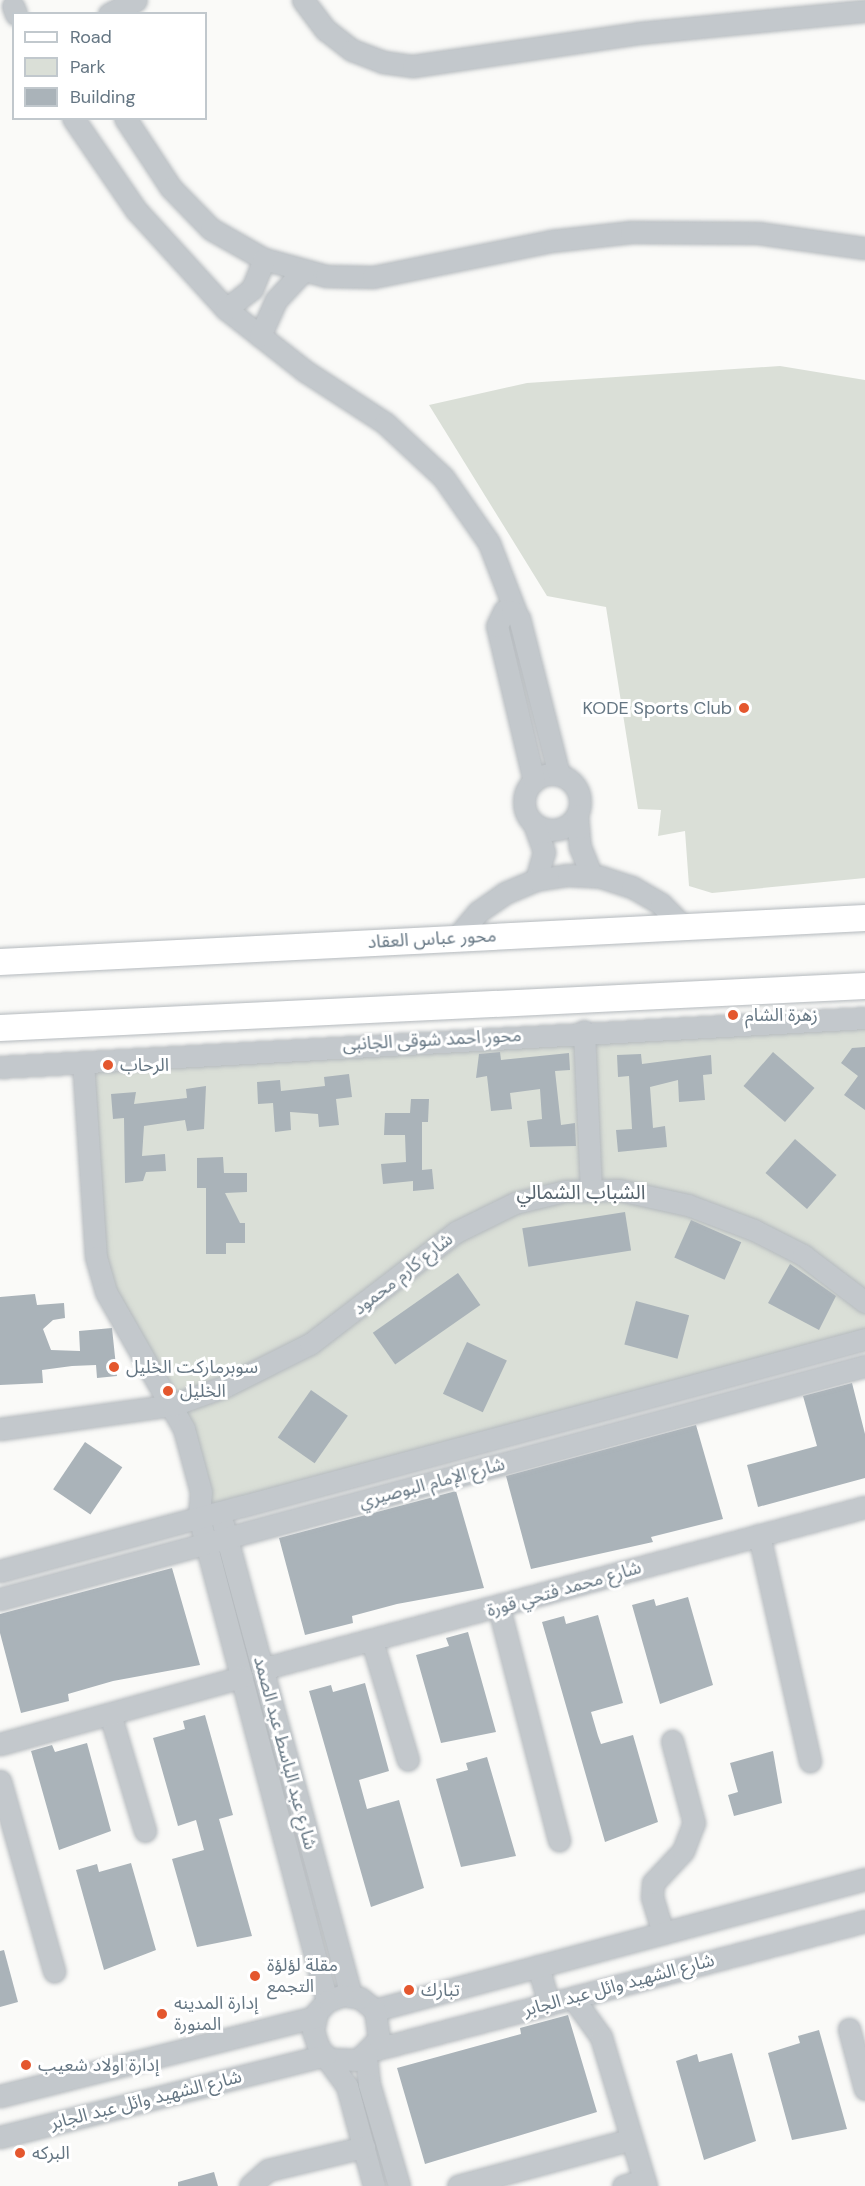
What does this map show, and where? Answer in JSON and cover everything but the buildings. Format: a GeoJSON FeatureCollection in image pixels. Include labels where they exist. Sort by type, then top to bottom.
{"type":"FeatureCollection","features":[{"type":"Feature","properties":{"kind":"main road","name":"محور عباس العقاد"},"geometry":{"type":"LineString","coordinates":[[0,962],[865,918]]}},
{"type":"Feature","properties":{"kind":"main road"},"geometry":{"type":"LineString","coordinates":[[0,1028],[865,986]]}},
{"type":"Feature","properties":{"kind":"street"},"geometry":{"type":"LineString","coordinates":[[113,12],[136,0]]}},
{"type":"Feature","properties":{"kind":"street"},"geometry":{"type":"LineString","coordinates":[[303,0],[326,30],[352,50],[383,62],[413,66],[710,24],[865,11]]}},
{"type":"Feature","properties":{"kind":"street"},"geometry":{"type":"LineString","coordinates":[[74,120],[136,210],[226,309],[260,336],[385,423],[443,477],[489,543],[516,613],[559,775],[578,791],[577,815],[580,847],[592,876]]}},
{"type":"Feature","properties":{"kind":"street"},"geometry":{"type":"LineString","coordinates":[[126,120],[153,165],[190,209],[211,229],[264,259],[303,272],[373,277],[551,241],[631,232],[758,233],[865,248]]}},
{"type":"Feature","properties":{"kind":"street"},"geometry":{"type":"LineString","coordinates":[[226,309],[252,289],[264,259]]}},
{"type":"Feature","properties":{"kind":"street"},"geometry":{"type":"LineString","coordinates":[[260,336],[276,300],[303,272]]}},
{"type":"Feature","properties":{"kind":"street"},"geometry":{"type":"LineString","coordinates":[[516,613],[504,611],[497,621],[534,781],[524,803],[544,852],[536,880]]}},
{"type":"Feature","properties":{"kind":"street"},"geometry":{"type":"LineString","coordinates":[[512,693],[537,688]]}},
{"type":"Feature","properties":{"kind":"street"},"geometry":{"type":"LineString","coordinates":[[534,781],[559,775]]}},
{"type":"Feature","properties":{"kind":"street"},"geometry":{"type":"LineString","coordinates":[[534,824],[557,830],[577,815]]}},
{"type":"Feature","properties":{"kind":"street"},"geometry":{"type":"LineString","coordinates":[[457,937],[491,902],[536,880],[592,876],[647,895],[684,927]]}},
{"type":"Feature","properties":{"kind":"street","name":"محور احمد شوقى الجانبى"},"geometry":{"type":"LineString","coordinates":[[0,1068],[584,1031],[865,1018]]}},
{"type":"Feature","properties":{"kind":"street"},"geometry":{"type":"LineString","coordinates":[[584,1031],[591,1189]]}},
{"type":"Feature","properties":{"kind":"street"},"geometry":{"type":"LineString","coordinates":[[83,1062],[96,1257],[106,1292],[173,1405],[209,1514]]}},
{"type":"Feature","properties":{"kind":"street","name":"شارع كارم محمود"},"geometry":{"type":"LineString","coordinates":[[0,1429],[173,1405],[294,1354],[346,1319],[435,1245],[473,1222],[540,1196],[591,1189],[665,1198],[754,1230],[803,1256],[865,1302]]}},
{"type":"Feature","properties":{"kind":"street","name":"شارع الإمام البوصيري"},"geometry":{"type":"LineString","coordinates":[[0,1571],[865,1339]]}},
{"type":"Feature","properties":{"kind":"street","name":"شارع الإمام البوصيري"},"geometry":{"type":"LineString","coordinates":[[0,1599],[865,1366]]}},
{"type":"Feature","properties":{"kind":"street","name":"شارع محمد فتحي قورة"},"geometry":{"type":"LineString","coordinates":[[262,1669],[499,1608],[865,1507]]}},
{"type":"Feature","properties":{"kind":"street","name":"شارع عبد الباسط عبد الصمد"},"geometry":{"type":"LineString","coordinates":[[209,1514],[226,1538],[351,1995]]}},
{"type":"Feature","properties":{"kind":"street","name":"شارع عبد الباسط عبد الصمد"},"geometry":{"type":"LineString","coordinates":[[209,1514],[206,1543],[242,1677],[321,2009]]}},
{"type":"Feature","properties":{"kind":"street"},"geometry":{"type":"LineString","coordinates":[[759,1535],[810,1761]]}},
{"type":"Feature","properties":{"kind":"street"},"geometry":{"type":"LineString","coordinates":[[499,1608],[560,1840]]}},
{"type":"Feature","properties":{"kind":"street"},"geometry":{"type":"LineString","coordinates":[[372,1641],[408,1760]]}},
{"type":"Feature","properties":{"kind":"street"},"geometry":{"type":"LineString","coordinates":[[0,1744],[242,1677]]}},
{"type":"Feature","properties":{"kind":"street"},"geometry":{"type":"LineString","coordinates":[[110,1714],[145,1831]]}},
{"type":"Feature","properties":{"kind":"street"},"geometry":{"type":"LineString","coordinates":[[663,1933],[652,1897],[653,1883],[683,1851],[694,1823],[672,1741]]}},
{"type":"Feature","properties":{"kind":"street"},"geometry":{"type":"LineString","coordinates":[[0,1781],[54,1971]]}},
{"type":"Feature","properties":{"kind":"street"},"geometry":{"type":"LineString","coordinates":[[375,2010],[865,1879]]}},
{"type":"Feature","properties":{"kind":"street","name":"شارع الشهيد وائل عبد الجابر"},"geometry":{"type":"LineString","coordinates":[[369,2053],[865,1921]]}},
{"type":"Feature","properties":{"kind":"street"},"geometry":{"type":"LineString","coordinates":[[538,1966],[549,2004]]}},
{"type":"Feature","properties":{"kind":"street"},"geometry":{"type":"LineString","coordinates":[[0,2096],[321,2009],[351,1995],[375,2010],[380,2029],[369,2053],[369,2084],[399,2186]]}},
{"type":"Feature","properties":{"kind":"street"},"geometry":{"type":"LineString","coordinates":[[573,1998],[601,2037],[645,2183],[623,2186]]}},
{"type":"Feature","properties":{"kind":"street"},"geometry":{"type":"LineString","coordinates":[[321,2009],[315,2040],[347,2086],[374,2186]]}},
{"type":"Feature","properties":{"kind":"street"},"geometry":{"type":"LineString","coordinates":[[849,2030],[865,2089]]}},
{"type":"Feature","properties":{"kind":"street"},"geometry":{"type":"LineString","coordinates":[[328,2057],[348,2062],[369,2053]]}},
{"type":"Feature","properties":{"kind":"street","name":"شارع الشهيد وائل عبد الجابر"},"geometry":{"type":"LineString","coordinates":[[0,2137],[328,2057]]}},
{"type":"Feature","properties":{"kind":"street"},"geometry":{"type":"LineString","coordinates":[[458,2186],[632,2139]]}},
{"type":"Feature","properties":{"kind":"street"},"geometry":{"type":"LineString","coordinates":[[250,2186],[268,2170],[364,2147]]}},
{"type":"Feature","properties":{"kind":"green space","name":"KODE Sports Club"},"geometry":{"type":"Polygon","coordinates":[[[780,366],[865,380],[865,878],[712,893],[689,886],[685,831],[658,836],[661,810],[638,809],[606,607],[547,596],[429,405],[527,383],[780,366]]]}},
{"type":"Feature","properties":{"kind":"green space"},"geometry":{"type":"Polygon","coordinates":[[[865,1018],[865,1339],[219,1511],[201,1492],[184,1429],[106,1292],[83,1062],[865,1018]]]}},
{"type":"Feature","properties":{"kind":"place","name":"KODE Sports Club"},"geometry":{"type":"Point","coordinates":[744,708]}},
{"type":"Feature","properties":{"kind":"place","name":"زهرة الشام"},"geometry":{"type":"Point","coordinates":[733,1015]}},
{"type":"Feature","properties":{"kind":"place","name":"الرحاب"},"geometry":{"type":"Point","coordinates":[108,1065]}},
{"type":"Feature","properties":{"kind":"place","name":"سوبرماركت الخليل"},"geometry":{"type":"Point","coordinates":[114,1367]}},
{"type":"Feature","properties":{"kind":"place","name":"الخليل"},"geometry":{"type":"Point","coordinates":[168,1391]}},
{"type":"Feature","properties":{"kind":"place","name":"مقلة لؤلؤة التجمع"},"geometry":{"type":"Point","coordinates":[255,1976]}},
{"type":"Feature","properties":{"kind":"place","name":"تبارك"},"geometry":{"type":"Point","coordinates":[409,1990]}},
{"type":"Feature","properties":{"kind":"place","name":"إدارة المدينه المنورة"},"geometry":{"type":"Point","coordinates":[162,2014]}},
{"type":"Feature","properties":{"kind":"place","name":"إدارة اولاد شعيب"},"geometry":{"type":"Point","coordinates":[26,2065]}},
{"type":"Feature","properties":{"kind":"place","name":"البركه"},"geometry":{"type":"Point","coordinates":[20,2153]}},
{"type":"Feature","properties":{"kind":"district","name":"الشباب الشمالي"},"geometry":{"type":"Point","coordinates":[581,1192]}}]}
